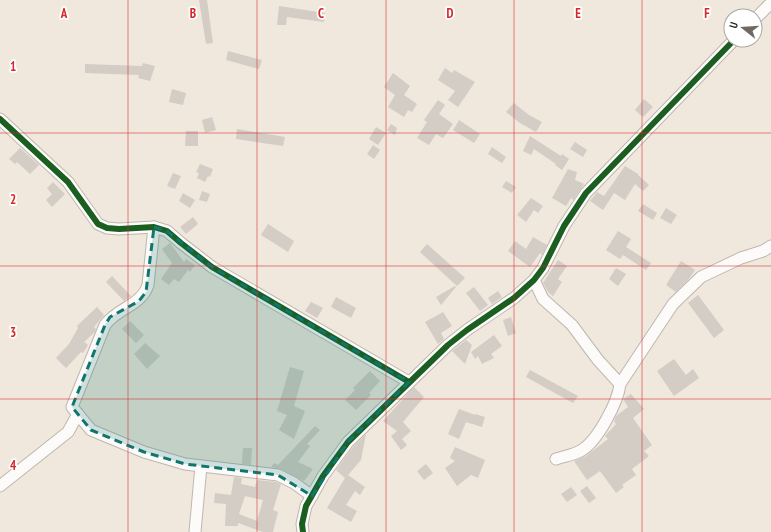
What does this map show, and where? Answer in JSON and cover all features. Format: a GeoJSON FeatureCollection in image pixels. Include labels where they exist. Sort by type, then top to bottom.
{"type":"FeatureCollection","features":[{"type":"Feature","properties":{"kind":"street"},"geometry":{"type":"LineString","coordinates":[[763,11],[771,3]]}},
{"type":"Feature","properties":{"kind":"street"},"geometry":{"type":"LineString","coordinates":[[303,532],[303,514],[312,496],[323,476],[348,442],[448,345],[514,298],[534,280],[543,268],[564,226],[586,193],[726,48]]}},
{"type":"Feature","properties":{"kind":"street"},"geometry":{"type":"LineString","coordinates":[[0,119],[68,182],[98,224],[107,228],[118,229],[154,226],[167,231],[212,267],[409,382]]}},
{"type":"Feature","properties":{"kind":"street"},"geometry":{"type":"LineString","coordinates":[[154,226],[146,292],[139,301],[110,317],[105,325],[72,407],[91,430],[105,437],[173,461],[201,466],[278,475],[312,496]]}},
{"type":"Feature","properties":{"kind":"street"},"geometry":{"type":"LineString","coordinates":[[556,459],[573,455],[584,449],[593,441],[616,403],[620,384],[673,304],[702,277],[771,246]]}},
{"type":"Feature","properties":{"kind":"street"},"geometry":{"type":"LineString","coordinates":[[534,280],[543,299],[572,325],[598,360],[620,384]]}},
{"type":"Feature","properties":{"kind":"street"},"geometry":{"type":"LineString","coordinates":[[0,486],[68,432],[78,414]]}},
{"type":"Feature","properties":{"kind":"street"},"geometry":{"type":"LineString","coordinates":[[195,532],[201,466]]}},
{"type":"Feature","properties":{"kind":"highlighted area"},"geometry":{"type":"Polygon","coordinates":[[[154,227],[167,231],[212,267],[409,382],[348,442],[312,496],[278,475],[185,464],[144,452],[91,430],[72,407],[105,325],[110,317],[139,301],[146,292],[154,227]]]}},
{"type":"Feature","properties":{"kind":"building"},"geometry":{"type":"Polygon","coordinates":[[[199,0],[207,0],[213,43],[206,44],[199,0]]]}},
{"type":"Feature","properties":{"kind":"building"},"geometry":{"type":"Polygon","coordinates":[[[279,6],[325,13],[324,22],[287,17],[286,25],[277,25],[279,6]]]}},
{"type":"Feature","properties":{"kind":"building"},"geometry":{"type":"Polygon","coordinates":[[[228,51],[262,60],[259,69],[226,60],[228,51]]]}},
{"type":"Feature","properties":{"kind":"building"},"geometry":{"type":"Polygon","coordinates":[[[143,63],[155,66],[150,81],[138,78],[139,75],[85,73],[85,64],[142,66],[143,63]]]}},
{"type":"Feature","properties":{"kind":"building"},"geometry":{"type":"Polygon","coordinates":[[[445,68],[452,73],[454,70],[475,82],[458,107],[448,100],[455,91],[438,80],[445,68]]]}},
{"type":"Feature","properties":{"kind":"building"},"geometry":{"type":"Polygon","coordinates":[[[393,73],[410,86],[404,95],[417,104],[412,112],[408,110],[404,117],[388,107],[395,95],[384,87],[393,73]]]}},
{"type":"Feature","properties":{"kind":"building"},"geometry":{"type":"Polygon","coordinates":[[[172,89],[186,93],[183,105],[169,102],[172,89]]]}},
{"type":"Feature","properties":{"kind":"building"},"geometry":{"type":"Polygon","coordinates":[[[644,99],[653,107],[643,117],[635,110],[644,99]]]}},
{"type":"Feature","properties":{"kind":"building"},"geometry":{"type":"Polygon","coordinates":[[[438,100],[445,105],[439,114],[453,124],[443,138],[436,134],[429,145],[417,138],[427,122],[424,120],[438,100]]]}},
{"type":"Feature","properties":{"kind":"building"},"geometry":{"type":"Polygon","coordinates":[[[514,103],[529,115],[542,122],[536,132],[520,123],[506,112],[514,103]]]}},
{"type":"Feature","properties":{"kind":"building"},"geometry":{"type":"Polygon","coordinates":[[[212,117],[216,130],[205,133],[202,120],[212,117]]]}},
{"type":"Feature","properties":{"kind":"building"},"geometry":{"type":"Polygon","coordinates":[[[459,120],[480,134],[474,143],[453,130],[459,120]]]}},
{"type":"Feature","properties":{"kind":"building"},"geometry":{"type":"Polygon","coordinates":[[[391,124],[397,128],[395,135],[387,130],[391,124]]]}},
{"type":"Feature","properties":{"kind":"building"},"geometry":{"type":"Polygon","coordinates":[[[376,127],[386,133],[378,145],[369,139],[376,127]]]}},
{"type":"Feature","properties":{"kind":"building"},"geometry":{"type":"Polygon","coordinates":[[[237,129],[285,137],[283,146],[236,139],[237,129]]]}},
{"type":"Feature","properties":{"kind":"building"},"geometry":{"type":"Polygon","coordinates":[[[186,131],[198,131],[198,146],[185,146],[186,131]]]}},
{"type":"Feature","properties":{"kind":"building"},"geometry":{"type":"Polygon","coordinates":[[[530,136],[561,156],[562,154],[569,159],[562,170],[534,149],[531,155],[523,151],[530,136]]]}},
{"type":"Feature","properties":{"kind":"building"},"geometry":{"type":"Polygon","coordinates":[[[575,142],[587,150],[583,157],[570,149],[575,142]]]}},
{"type":"Feature","properties":{"kind":"building"},"geometry":{"type":"Polygon","coordinates":[[[373,145],[380,150],[374,159],[367,154],[373,145]]]}},
{"type":"Feature","properties":{"kind":"building"},"geometry":{"type":"Polygon","coordinates":[[[492,147],[506,157],[502,163],[488,154],[492,147]]]}},
{"type":"Feature","properties":{"kind":"building"},"geometry":{"type":"Polygon","coordinates":[[[20,148],[39,165],[30,174],[17,162],[15,164],[9,159],[20,148]]]}},
{"type":"Feature","properties":{"kind":"building"},"geometry":{"type":"Polygon","coordinates":[[[200,164],[213,169],[210,177],[208,176],[205,182],[197,178],[199,173],[196,172],[200,164]]]}},
{"type":"Feature","properties":{"kind":"building"},"geometry":{"type":"Polygon","coordinates":[[[625,166],[638,174],[649,185],[643,191],[635,184],[625,200],[614,193],[603,210],[590,201],[597,192],[604,196],[625,166]]]}},
{"type":"Feature","properties":{"kind":"building"},"geometry":{"type":"Polygon","coordinates":[[[568,169],[577,172],[575,180],[584,184],[573,200],[571,198],[566,206],[552,198],[568,169]]]}},
{"type":"Feature","properties":{"kind":"building"},"geometry":{"type":"Polygon","coordinates":[[[173,173],[181,176],[175,189],[167,186],[173,173]]]}},
{"type":"Feature","properties":{"kind":"building"},"geometry":{"type":"Polygon","coordinates":[[[506,181],[516,187],[512,193],[502,187],[506,181]]]}},
{"type":"Feature","properties":{"kind":"building"},"geometry":{"type":"Polygon","coordinates":[[[53,182],[65,194],[52,207],[46,200],[52,194],[47,188],[53,182]]]}},
{"type":"Feature","properties":{"kind":"building"},"geometry":{"type":"Polygon","coordinates":[[[202,191],[210,194],[207,202],[199,200],[202,191]]]}},
{"type":"Feature","properties":{"kind":"building"},"geometry":{"type":"Polygon","coordinates":[[[183,193],[195,200],[190,208],[179,201],[183,193]]]}},
{"type":"Feature","properties":{"kind":"building"},"geometry":{"type":"Polygon","coordinates":[[[531,198],[543,206],[538,213],[534,210],[526,222],[517,215],[531,198]]]}},
{"type":"Feature","properties":{"kind":"building"},"geometry":{"type":"Polygon","coordinates":[[[643,204],[657,213],[653,220],[638,211],[643,204]]]}},
{"type":"Feature","properties":{"kind":"building"},"geometry":{"type":"Polygon","coordinates":[[[666,208],[677,215],[671,224],[660,218],[666,208]]]}},
{"type":"Feature","properties":{"kind":"building"},"geometry":{"type":"Polygon","coordinates":[[[193,217],[198,224],[186,234],[180,227],[193,217]]]}},
{"type":"Feature","properties":{"kind":"building"},"geometry":{"type":"Polygon","coordinates":[[[268,224],[294,241],[288,252],[261,235],[268,224]]]}},
{"type":"Feature","properties":{"kind":"building"},"geometry":{"type":"Polygon","coordinates":[[[618,231],[631,239],[626,247],[651,263],[646,270],[623,255],[620,259],[606,250],[618,231]]]}},
{"type":"Feature","properties":{"kind":"building"},"geometry":{"type":"Polygon","coordinates":[[[533,237],[547,245],[542,255],[540,253],[530,267],[508,251],[515,241],[526,249],[533,237]]]}},
{"type":"Feature","properties":{"kind":"building"},"geometry":{"type":"Polygon","coordinates":[[[170,243],[184,262],[186,259],[195,265],[190,272],[188,270],[179,282],[174,279],[169,285],[161,279],[172,263],[162,249],[170,243]]]}},
{"type":"Feature","properties":{"kind":"building"},"geometry":{"type":"Polygon","coordinates":[[[427,244],[465,278],[457,286],[420,252],[427,244]]]}},
{"type":"Feature","properties":{"kind":"building"},"geometry":{"type":"Polygon","coordinates":[[[558,260],[567,266],[558,279],[562,282],[553,296],[548,292],[543,283],[558,260]]]}},
{"type":"Feature","properties":{"kind":"building"},"geometry":{"type":"Polygon","coordinates":[[[681,261],[695,270],[688,280],[676,292],[666,285],[681,261]]]}},
{"type":"Feature","properties":{"kind":"building"},"geometry":{"type":"Polygon","coordinates":[[[616,268],[626,274],[618,286],[609,279],[616,268]]]}},
{"type":"Feature","properties":{"kind":"building"},"geometry":{"type":"Polygon","coordinates":[[[112,276],[131,296],[124,301],[106,282],[112,276]]]}},
{"type":"Feature","properties":{"kind":"building"},"geometry":{"type":"Polygon","coordinates":[[[455,286],[456,287],[441,305],[436,297],[455,286]]]}},
{"type":"Feature","properties":{"kind":"building"},"geometry":{"type":"Polygon","coordinates":[[[474,287],[488,305],[480,311],[466,293],[474,287]]]}},
{"type":"Feature","properties":{"kind":"building"},"geometry":{"type":"Polygon","coordinates":[[[498,291],[502,297],[492,304],[488,298],[498,291]]]}},
{"type":"Feature","properties":{"kind":"building"},"geometry":{"type":"Polygon","coordinates":[[[698,295],[724,330],[714,338],[688,303],[698,295]]]}},
{"type":"Feature","properties":{"kind":"building"},"geometry":{"type":"Polygon","coordinates":[[[336,297],[356,308],[351,318],[331,307],[336,297]]]}},
{"type":"Feature","properties":{"kind":"building"},"geometry":{"type":"Polygon","coordinates":[[[311,302],[323,308],[317,318],[305,311],[311,302]]]}},
{"type":"Feature","properties":{"kind":"building"},"geometry":{"type":"Polygon","coordinates":[[[97,307],[104,315],[94,327],[96,329],[95,332],[84,342],[88,345],[83,353],[81,352],[66,368],[56,358],[69,344],[78,328],[77,326],[97,307]]]}},
{"type":"Feature","properties":{"kind":"building"},"geometry":{"type":"Polygon","coordinates":[[[443,312],[452,326],[441,333],[444,339],[438,344],[425,322],[443,312]]]}},
{"type":"Feature","properties":{"kind":"building"},"geometry":{"type":"Polygon","coordinates":[[[511,317],[516,333],[508,336],[503,320],[511,317]]]}},
{"type":"Feature","properties":{"kind":"building"},"geometry":{"type":"Polygon","coordinates":[[[130,321],[144,335],[136,343],[122,329],[130,321]]]}},
{"type":"Feature","properties":{"kind":"building"},"geometry":{"type":"Polygon","coordinates":[[[494,335],[502,346],[491,354],[494,358],[482,364],[478,356],[475,359],[471,352],[494,335]]]}},
{"type":"Feature","properties":{"kind":"building"},"geometry":{"type":"Polygon","coordinates":[[[466,340],[472,345],[465,364],[452,351],[466,340]]]}},
{"type":"Feature","properties":{"kind":"building"},"geometry":{"type":"Polygon","coordinates":[[[145,343],[160,356],[147,369],[134,354],[145,343]]]}},
{"type":"Feature","properties":{"kind":"building"},"geometry":{"type":"Polygon","coordinates":[[[674,359],[686,375],[693,369],[699,378],[674,396],[657,371],[674,359]]]}},
{"type":"Feature","properties":{"kind":"building"},"geometry":{"type":"Polygon","coordinates":[[[290,367],[304,371],[294,406],[305,411],[294,439],[279,430],[287,415],[277,411],[290,367]]]}},
{"type":"Feature","properties":{"kind":"building"},"geometry":{"type":"Polygon","coordinates":[[[530,370],[578,396],[573,403],[526,377],[530,370]]]}},
{"type":"Feature","properties":{"kind":"building"},"geometry":{"type":"Polygon","coordinates":[[[370,371],[380,381],[369,393],[371,395],[356,410],[345,400],[355,390],[353,388],[370,371]]]}},
{"type":"Feature","properties":{"kind":"building"},"geometry":{"type":"Polygon","coordinates":[[[414,387],[424,397],[403,422],[411,431],[402,439],[407,445],[401,450],[391,436],[397,431],[383,421],[414,387]]]}},
{"type":"Feature","properties":{"kind":"building"},"geometry":{"type":"Polygon","coordinates":[[[631,394],[644,409],[633,418],[652,445],[644,451],[649,456],[632,469],[636,475],[622,485],[624,487],[616,493],[600,471],[587,480],[574,461],[586,456],[608,439],[605,436],[616,424],[614,421],[616,416],[628,407],[623,399],[631,394]]]}},
{"type":"Feature","properties":{"kind":"building"},"geometry":{"type":"Polygon","coordinates":[[[459,409],[485,417],[482,427],[466,422],[459,439],[448,434],[459,409]]]}},
{"type":"Feature","properties":{"kind":"building"},"geometry":{"type":"Polygon","coordinates":[[[315,426],[320,430],[307,444],[310,446],[298,462],[313,469],[304,481],[281,469],[271,467],[274,463],[278,465],[315,426]]]}},
{"type":"Feature","properties":{"kind":"building"},"geometry":{"type":"Polygon","coordinates":[[[366,434],[361,460],[348,475],[365,487],[360,495],[355,491],[346,505],[357,511],[351,522],[327,508],[345,478],[336,470],[353,447],[366,434]]]}},
{"type":"Feature","properties":{"kind":"building"},"geometry":{"type":"Polygon","coordinates":[[[455,447],[485,460],[478,478],[471,475],[457,486],[445,468],[455,461],[450,458],[455,447]]]}},
{"type":"Feature","properties":{"kind":"building"},"geometry":{"type":"Polygon","coordinates":[[[243,448],[252,448],[251,465],[242,464],[243,448]]]}},
{"type":"Feature","properties":{"kind":"building"},"geometry":{"type":"Polygon","coordinates":[[[426,464],[433,473],[424,480],[417,471],[426,464]]]}},
{"type":"Feature","properties":{"kind":"building"},"geometry":{"type":"Polygon","coordinates":[[[234,477],[242,478],[241,484],[255,487],[257,480],[281,484],[273,510],[278,512],[273,532],[263,532],[238,523],[238,526],[225,526],[226,504],[214,503],[215,493],[231,495],[234,477]],[[245,496],[239,514],[257,521],[263,500],[245,496]]]}},
{"type":"Feature","properties":{"kind":"building"},"geometry":{"type":"Polygon","coordinates":[[[587,486],[596,498],[589,503],[580,491],[587,486]]]}},
{"type":"Feature","properties":{"kind":"building"},"geometry":{"type":"Polygon","coordinates":[[[571,487],[577,495],[567,502],[561,494],[571,487]]]}},
{"type":"Feature","properties":{"kind":"cycle path"},"geometry":{"type":"LineString","coordinates":[[303,532],[302,524],[306,506],[323,476],[348,442],[448,345],[514,298],[534,280],[543,268],[564,226],[586,193],[726,48]]}},
{"type":"Feature","properties":{"kind":"cycle path"},"geometry":{"type":"LineString","coordinates":[[0,119],[68,182],[98,224],[107,228],[119,229],[154,227],[167,231],[212,267],[409,382]]}}]}
